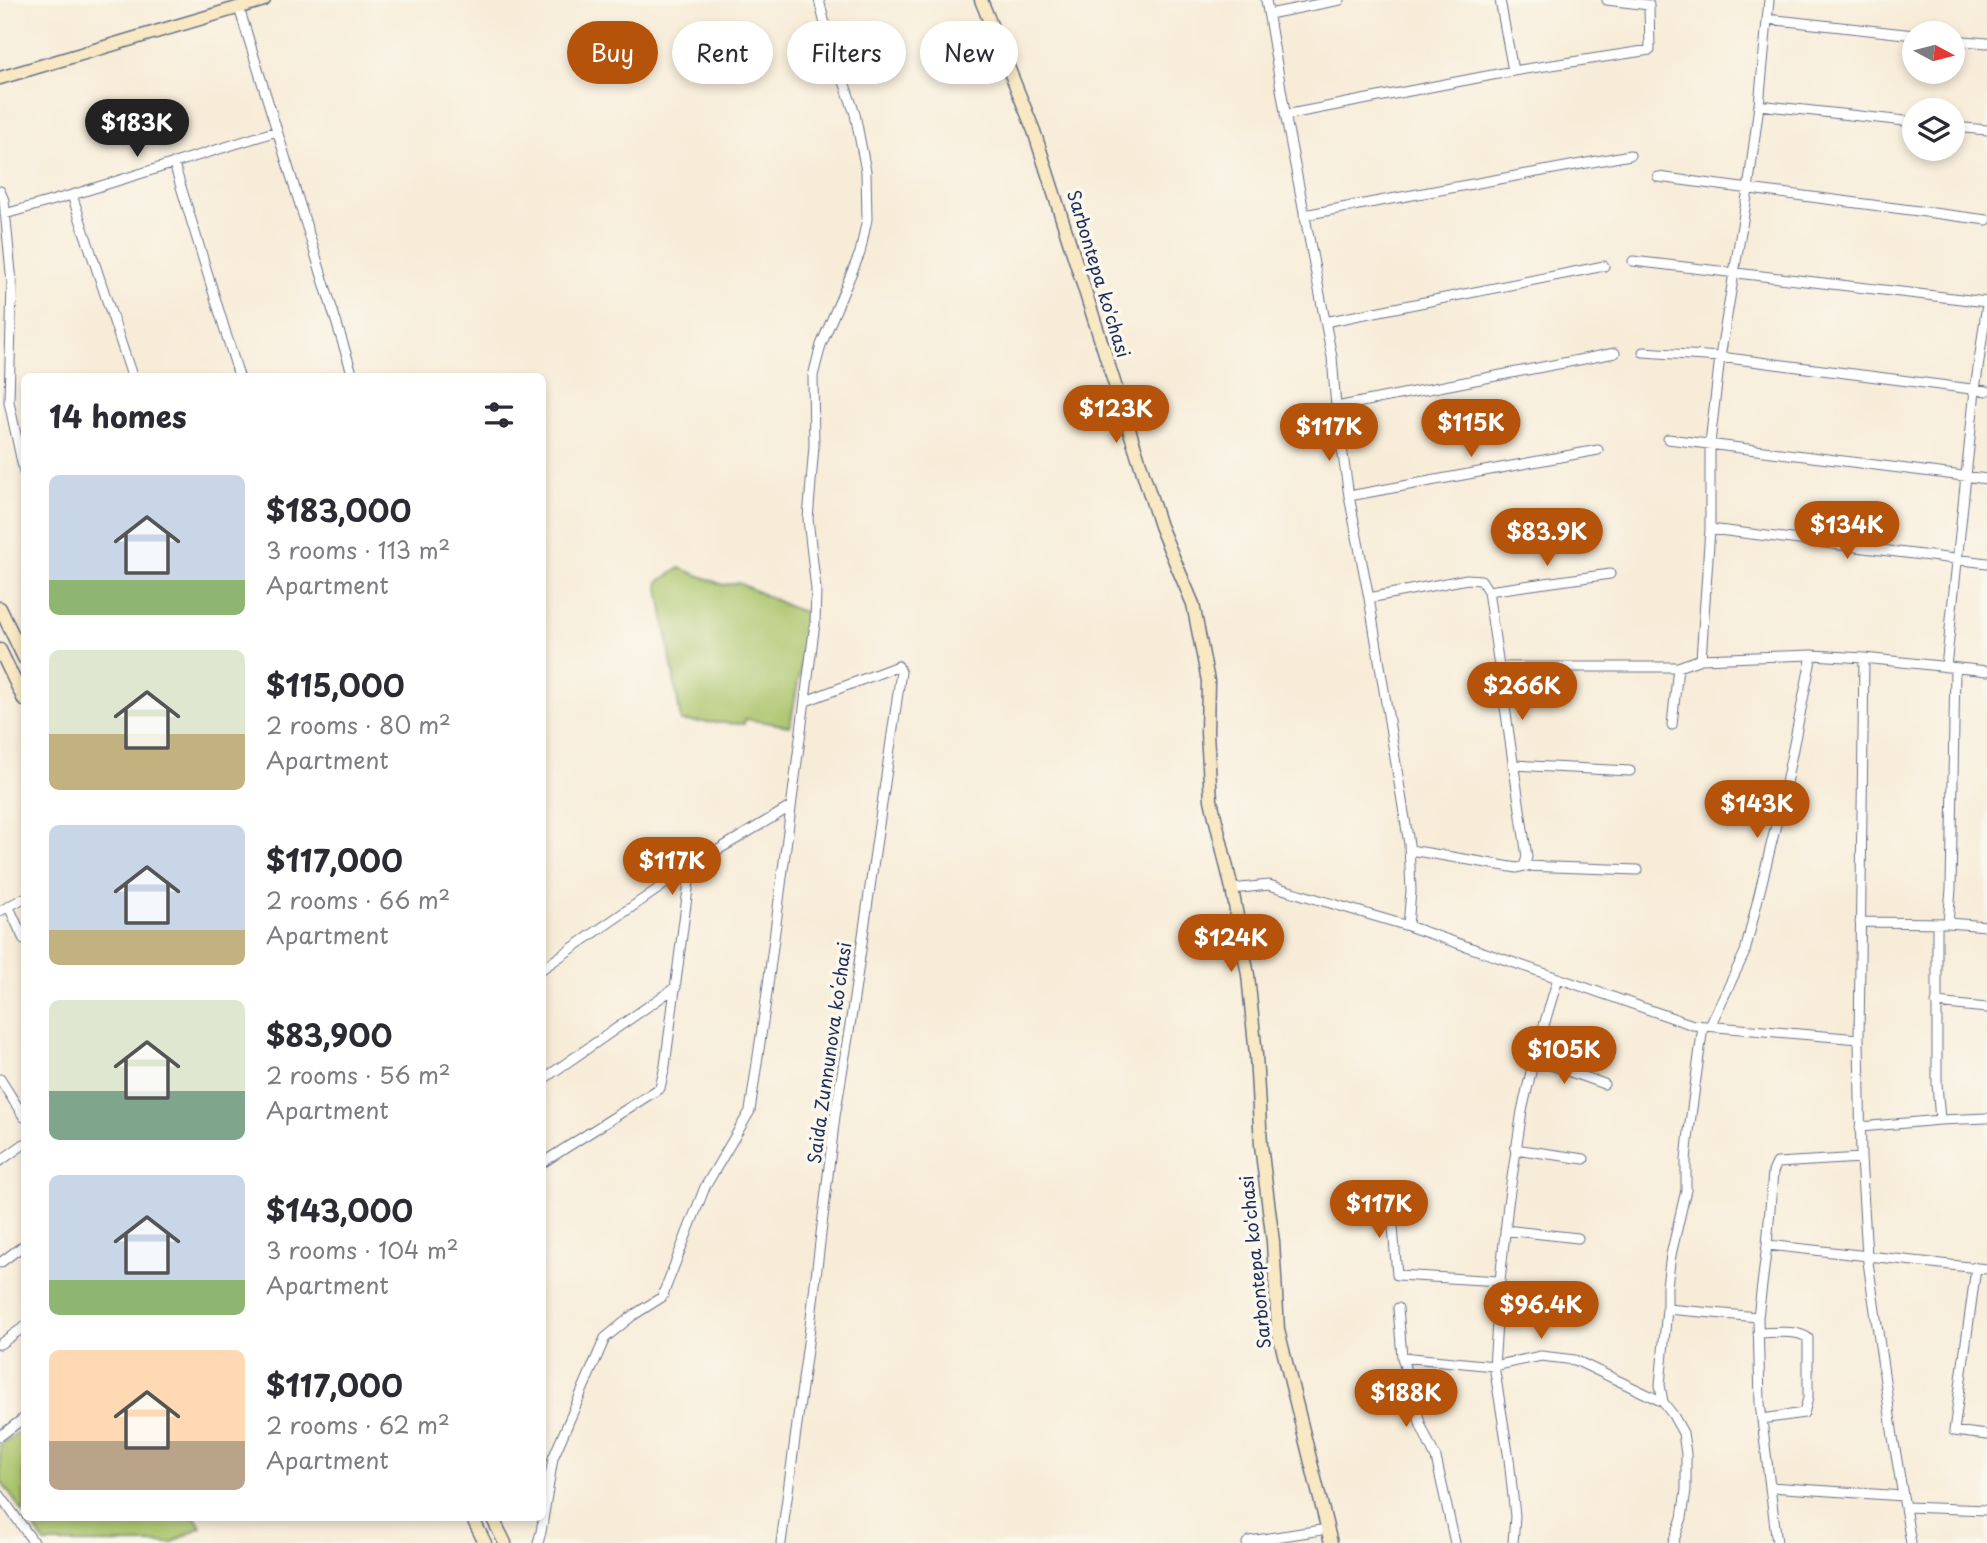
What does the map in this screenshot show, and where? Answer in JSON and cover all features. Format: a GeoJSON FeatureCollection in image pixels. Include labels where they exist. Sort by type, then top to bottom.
{"type":"FeatureCollection","features":[{"type":"Feature","properties":{"kind":"street"},"geometry":{"type":"LineString","coordinates":[[0,78],[264,0]]}},
{"type":"Feature","properties":{"kind":"street"},"geometry":{"type":"LineString","coordinates":[[546,1501],[553,1458],[605,1338],[662,1297],[705,1187],[750,1111],[815,623],[816,589],[808,519],[814,446],[813,376],[821,345],[860,253],[867,219],[866,171],[855,114],[819,0]]}},
{"type":"Feature","properties":{"kind":"street","name":"Sarbontepa ko'chasi"},"geometry":{"type":"LineString","coordinates":[[981,0],[1034,131],[1160,526],[1193,604],[1208,681],[1207,733],[1211,800],[1232,889],[1248,975],[1261,1145],[1273,1242],[1278,1330],[1331,1543]]}},
{"type":"Feature","properties":{"kind":"street"},"geometry":{"type":"LineString","coordinates":[[1266,0],[1285,115],[1332,357],[1349,496],[1369,598],[1410,850],[1408,926]]}},
{"type":"Feature","properties":{"kind":"street"},"geometry":{"type":"LineString","coordinates":[[1269,14],[1340,0]]}},
{"type":"Feature","properties":{"kind":"street"},"geometry":{"type":"LineString","coordinates":[[1500,0],[1513,71]]}},
{"type":"Feature","properties":{"kind":"street"},"geometry":{"type":"LineString","coordinates":[[1285,115],[1513,71],[1650,50],[1648,5],[1608,0]]}},
{"type":"Feature","properties":{"kind":"street"},"geometry":{"type":"LineString","coordinates":[[1701,659],[1710,529],[1710,443],[1720,357],[1748,190],[1769,0]]}},
{"type":"Feature","properties":{"kind":"street"},"geometry":{"type":"LineString","coordinates":[[239,8],[352,373]]}},
{"type":"Feature","properties":{"kind":"street"},"geometry":{"type":"LineString","coordinates":[[1767,19],[1902,34]]}},
{"type":"Feature","properties":{"kind":"street"},"geometry":{"type":"LineString","coordinates":[[1965,41],[1987,43]]}},
{"type":"Feature","properties":{"kind":"street"},"geometry":{"type":"LineString","coordinates":[[1759,105],[1902,121]]}},
{"type":"Feature","properties":{"kind":"street"},"geometry":{"type":"LineString","coordinates":[[1965,128],[1987,130]]}},
{"type":"Feature","properties":{"kind":"street"},"geometry":{"type":"LineString","coordinates":[[5,214],[277,131]]}},
{"type":"Feature","properties":{"kind":"street"},"geometry":{"type":"LineString","coordinates":[[1304,215],[1630,155]]}},
{"type":"Feature","properties":{"kind":"street"},"geometry":{"type":"LineString","coordinates":[[174,164],[238,373]]}},
{"type":"Feature","properties":{"kind":"street"},"geometry":{"type":"LineString","coordinates":[[1658,177],[1987,220]]}},
{"type":"Feature","properties":{"kind":"street"},"geometry":{"type":"LineString","coordinates":[[0,191],[4,201],[12,283],[9,402],[21,458]]}},
{"type":"Feature","properties":{"kind":"street"},"geometry":{"type":"LineString","coordinates":[[72,195],[131,373]]}},
{"type":"Feature","properties":{"kind":"street"},"geometry":{"type":"LineString","coordinates":[[1633,261],[1987,303],[1956,559],[1950,667],[1952,836],[1948,923]]}},
{"type":"Feature","properties":{"kind":"street"},"geometry":{"type":"LineString","coordinates":[[1325,322],[1604,266]]}},
{"type":"Feature","properties":{"kind":"street"},"geometry":{"type":"LineString","coordinates":[[1643,352],[1720,357],[1987,391]]}},
{"type":"Feature","properties":{"kind":"street"},"geometry":{"type":"LineString","coordinates":[[1336,407],[1615,353]]}},
{"type":"Feature","properties":{"kind":"street"},"geometry":{"type":"LineString","coordinates":[[1668,439],[1987,479]]}},
{"type":"Feature","properties":{"kind":"street"},"geometry":{"type":"LineString","coordinates":[[1349,496],[1598,450]]}},
{"type":"Feature","properties":{"kind":"street"},"geometry":{"type":"LineString","coordinates":[[1710,529],[1987,563]]}},
{"type":"Feature","properties":{"kind":"street"},"geometry":{"type":"LineString","coordinates":[[1488,591],[1609,574]]}},
{"type":"Feature","properties":{"kind":"street"},"geometry":{"type":"LineString","coordinates":[[1369,598],[1467,579],[1481,580],[1488,591],[1527,857],[1524,866]]}},
{"type":"Feature","properties":{"kind":"street"},"geometry":{"type":"LineString","coordinates":[[0,608],[21,652]]}},
{"type":"Feature","properties":{"kind":"street"},"geometry":{"type":"LineString","coordinates":[[0,650],[21,694]]}},
{"type":"Feature","properties":{"kind":"street"},"geometry":{"type":"LineString","coordinates":[[1663,1402],[1660,1385],[1667,1286],[1686,1189],[1689,1131],[1706,1026],[1745,952],[1785,788],[1812,655]]}},
{"type":"Feature","properties":{"kind":"street"},"geometry":{"type":"LineString","coordinates":[[1500,667],[1678,667],[1701,659],[1812,655],[1987,671]]}},
{"type":"Feature","properties":{"kind":"street"},"geometry":{"type":"LineString","coordinates":[[1864,658],[1859,1039],[1861,1158],[1867,1255],[1892,1437],[1911,1543]]}},
{"type":"Feature","properties":{"kind":"street","name":"Saida Zunnunova koʻchasi"},"geometry":{"type":"LineString","coordinates":[[781,1543],[835,1116],[901,672],[898,666],[806,701]]}},
{"type":"Feature","properties":{"kind":"street"},"geometry":{"type":"LineString","coordinates":[[1672,725],[1678,667]]}},
{"type":"Feature","properties":{"kind":"street"},"geometry":{"type":"LineString","coordinates":[[1513,765],[1630,771]]}},
{"type":"Feature","properties":{"kind":"street"},"geometry":{"type":"LineString","coordinates":[[546,966],[691,866],[790,807]]}},
{"type":"Feature","properties":{"kind":"street"},"geometry":{"type":"LineString","coordinates":[[1410,850],[1517,867],[1638,870]]}},
{"type":"Feature","properties":{"kind":"street"},"geometry":{"type":"LineString","coordinates":[[546,1160],[660,1088],[691,866]]}},
{"type":"Feature","properties":{"kind":"street"},"geometry":{"type":"LineString","coordinates":[[1232,889],[1269,885],[1408,926],[1693,1025],[1859,1039]]}},
{"type":"Feature","properties":{"kind":"street"},"geometry":{"type":"LineString","coordinates":[[21,900],[4,909],[21,935]]}},
{"type":"Feature","properties":{"kind":"street"},"geometry":{"type":"LineString","coordinates":[[1860,922],[1987,926]]}},
{"type":"Feature","properties":{"kind":"street"},"geometry":{"type":"LineString","coordinates":[[1937,923],[1937,1084],[1940,1120]]}},
{"type":"Feature","properties":{"kind":"street"},"geometry":{"type":"LineString","coordinates":[[1513,1543],[1515,1516],[1509,1459],[1494,1366],[1500,1281],[1522,1111],[1558,978]]}},
{"type":"Feature","properties":{"kind":"street"},"geometry":{"type":"LineString","coordinates":[[546,1077],[676,987]]}},
{"type":"Feature","properties":{"kind":"street"},"geometry":{"type":"LineString","coordinates":[[1936,1003],[1987,1008]]}},
{"type":"Feature","properties":{"kind":"street"},"geometry":{"type":"LineString","coordinates":[[1534,1059],[1604,1084]]}},
{"type":"Feature","properties":{"kind":"street"},"geometry":{"type":"LineString","coordinates":[[0,1079],[21,1112]]}},
{"type":"Feature","properties":{"kind":"street"},"geometry":{"type":"LineString","coordinates":[[1860,1128],[1987,1118]]}},
{"type":"Feature","properties":{"kind":"street"},"geometry":{"type":"LineString","coordinates":[[0,1161],[21,1146]]}},
{"type":"Feature","properties":{"kind":"street"},"geometry":{"type":"LineString","coordinates":[[1515,1149],[1584,1159]]}},
{"type":"Feature","properties":{"kind":"street"},"geometry":{"type":"LineString","coordinates":[[1777,1543],[1762,1419],[1758,1333],[1773,1172],[1777,1163],[1861,1158]]}},
{"type":"Feature","properties":{"kind":"street"},"geometry":{"type":"LineString","coordinates":[[1391,1203],[1397,1275],[1500,1281]]}},
{"type":"Feature","properties":{"kind":"street"},"geometry":{"type":"LineString","coordinates":[[1505,1230],[1578,1238]]}},
{"type":"Feature","properties":{"kind":"street"},"geometry":{"type":"LineString","coordinates":[[1766,1245],[1987,1269]]}},
{"type":"Feature","properties":{"kind":"street"},"geometry":{"type":"LineString","coordinates":[[0,1263],[21,1247]]}},
{"type":"Feature","properties":{"kind":"street"},"geometry":{"type":"LineString","coordinates":[[1976,1268],[1954,1431],[1987,1435]]}},
{"type":"Feature","properties":{"kind":"street"},"geometry":{"type":"LineString","coordinates":[[1398,1308],[1402,1357],[1421,1426],[1436,1458],[1455,1543]]}},
{"type":"Feature","properties":{"kind":"street"},"geometry":{"type":"LineString","coordinates":[[1667,1309],[1758,1317]]}},
{"type":"Feature","properties":{"kind":"street"},"geometry":{"type":"LineString","coordinates":[[0,1344],[21,1329]]}},
{"type":"Feature","properties":{"kind":"street"},"geometry":{"type":"LineString","coordinates":[[1758,1333],[1805,1334],[1808,1338],[1808,1398],[1804,1413],[1762,1419]]}},
{"type":"Feature","properties":{"kind":"street"},"geometry":{"type":"LineString","coordinates":[[1402,1357],[1494,1366],[1541,1356],[1575,1360],[1663,1402],[1674,1415],[1683,1433],[1686,1454],[1686,1490],[1682,1518],[1673,1543]]}},
{"type":"Feature","properties":{"kind":"street"},"geometry":{"type":"LineString","coordinates":[[0,1436],[21,1420]]}},
{"type":"Feature","properties":{"kind":"street"},"geometry":{"type":"LineString","coordinates":[[1770,1487],[1903,1496]]}},
{"type":"Feature","properties":{"kind":"street"},"geometry":{"type":"LineString","coordinates":[[0,1495],[32,1542]]}},
{"type":"Feature","properties":{"kind":"street"},"geometry":{"type":"LineString","coordinates":[[1906,1507],[1987,1510]]}},
{"type":"Feature","properties":{"kind":"street"},"geometry":{"type":"LineString","coordinates":[[474,1521],[485,1543]]}},
{"type":"Feature","properties":{"kind":"street"},"geometry":{"type":"LineString","coordinates":[[494,1521],[505,1543]]}},
{"type":"Feature","properties":{"kind":"street"},"geometry":{"type":"LineString","coordinates":[[538,1543],[543,1521]]}},
{"type":"Feature","properties":{"kind":"street"},"geometry":{"type":"LineString","coordinates":[[1247,1543],[1328,1529]]}},
{"type":"Feature","properties":{"kind":"green space"},"geometry":{"type":"Polygon","coordinates":[[[680,568],[723,585],[739,583],[808,613],[807,633],[790,726],[745,719],[744,724],[681,721],[658,582],[680,568]]]}},
{"type":"Feature","properties":{"kind":"green space"},"geometry":{"type":"Polygon","coordinates":[[[21,1430],[21,1510],[0,1480],[0,1445],[21,1430]]]}},
{"type":"Feature","properties":{"kind":"green space"},"geometry":{"type":"Polygon","coordinates":[[[30,1521],[197,1521],[201,1527],[172,1543],[45,1543],[30,1521]]]}}]}
